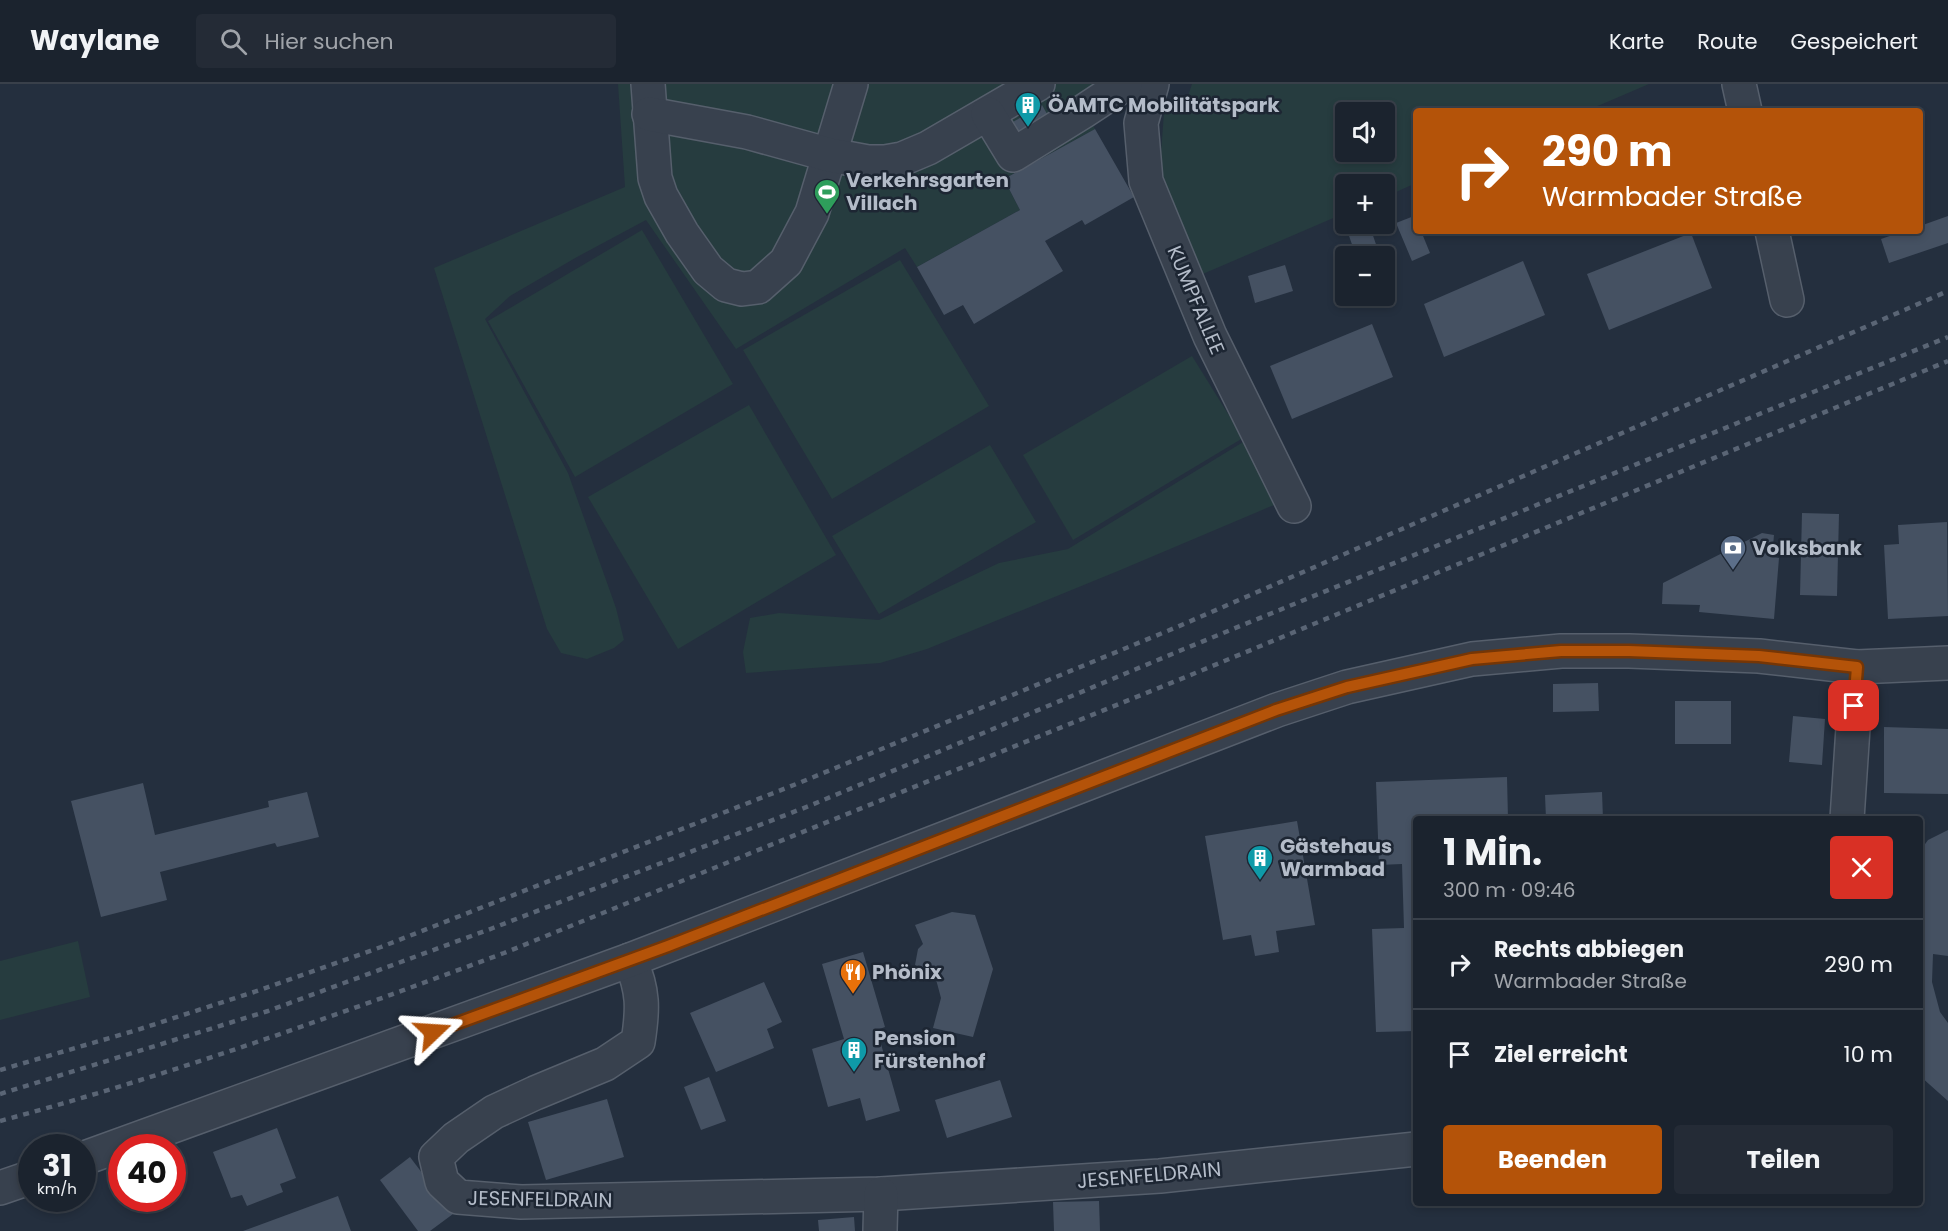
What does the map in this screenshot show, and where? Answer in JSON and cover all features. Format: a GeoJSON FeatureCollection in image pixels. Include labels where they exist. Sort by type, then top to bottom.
{"type":"FeatureCollection","features":[{"type":"Feature","properties":{"kind":"street"},"geometry":{"type":"LineString","coordinates":[[851,84],[830,155],[812,213],[786,262],[758,287],[742,289],[726,285],[708,270],[682,233],[661,196],[655,178],[649,99],[747,132],[830,155],[868,162],[902,159],[928,148],[1038,84]]}},
{"type":"Feature","properties":{"kind":"street"},"geometry":{"type":"LineString","coordinates":[[988,114],[1012,154],[1125,84]]}},
{"type":"Feature","properties":{"kind":"street","name":"KUMPFALLEE"},"geometry":{"type":"LineString","coordinates":[[1152,84],[1141,123],[1146,181],[1210,336],[1294,506]]}},
{"type":"Feature","properties":{"kind":"street"},"geometry":{"type":"LineString","coordinates":[[1739,84],[1744,108]]}},
{"type":"Feature","properties":{"kind":"street"},"geometry":{"type":"LineString","coordinates":[[1773,234],[1787,300]]}},
{"type":"Feature","properties":{"kind":"street"},"geometry":{"type":"LineString","coordinates":[[96,1154],[630,960],[1276,710],[1347,687],[1472,659],[1561,651],[1759,656],[1857,667],[1948,663]]}},
{"type":"Feature","properties":{"kind":"street"},"geometry":{"type":"LineString","coordinates":[[1847,816],[1857,667]]}},
{"type":"Feature","properties":{"kind":"street","name":"JESENFELDRAIN"},"geometry":{"type":"LineString","coordinates":[[630,960],[641,990],[643,1012],[638,1042],[605,1064],[494,1112],[456,1138],[436,1157],[442,1182],[458,1197],[521,1202],[881,1194],[1160,1176],[1413,1149]]}},
{"type":"Feature","properties":{"kind":"street"},"geometry":{"type":"LineString","coordinates":[[0,1188],[18,1182]]}},
{"type":"Feature","properties":{"kind":"street"},"geometry":{"type":"LineString","coordinates":[[880,1231],[881,1194]]}},
{"type":"Feature","properties":{"kind":"green space","name":"Verkehrsgarten Villach"},"geometry":{"type":"Polygon","coordinates":[[[618,84],[1096,84],[1079,104],[1095,129],[1004,179],[1020,210],[917,267],[905,248],[736,349],[646,220],[510,296],[485,319],[568,473],[616,608],[624,640],[614,648],[587,659],[561,653],[547,629],[434,268],[625,187],[618,84]]]}},
{"type":"Feature","properties":{"kind":"green space"},"geometry":{"type":"Polygon","coordinates":[[[1192,84],[1649,84],[1593,108],[1413,108],[1413,184],[1395,192],[1395,174],[1335,174],[1335,217],[1198,276],[1159,180],[1165,99],[1186,102],[1192,84]]]}},
{"type":"Feature","properties":{"kind":"green space"},"geometry":{"type":"Polygon","coordinates":[[[642,230],[733,384],[575,477],[488,321],[642,230]]]}},
{"type":"Feature","properties":{"kind":"green space"},"geometry":{"type":"Polygon","coordinates":[[[900,260],[989,406],[832,499],[743,350],[900,260]]]}},
{"type":"Feature","properties":{"kind":"green space"},"geometry":{"type":"Polygon","coordinates":[[[1192,356],[1243,438],[1073,540],[1023,455],[1192,356]]]}},
{"type":"Feature","properties":{"kind":"green space"},"geometry":{"type":"Polygon","coordinates":[[[749,405],[836,555],[678,649],[588,497],[749,405]]]}},
{"type":"Feature","properties":{"kind":"green space"},"geometry":{"type":"Polygon","coordinates":[[[1253,436],[1275,488],[1274,505],[927,649],[880,663],[746,673],[743,652],[750,618],[779,613],[879,620],[999,563],[1068,549],[1253,436]]]}},
{"type":"Feature","properties":{"kind":"green space"},"geometry":{"type":"Polygon","coordinates":[[[990,445],[1036,522],[879,614],[832,536],[990,445]]]}},
{"type":"Feature","properties":{"kind":"green space"},"geometry":{"type":"Polygon","coordinates":[[[78,941],[90,997],[0,1020],[0,961],[78,941]]]}},
{"type":"Feature","properties":{"kind":"building","name":"ÖAMTC Mobilitätspark"},"geometry":{"type":"Polygon","coordinates":[[[1042,105],[1055,128],[1013,151],[1001,129],[1042,105]]]}},
{"type":"Feature","properties":{"kind":"building"},"geometry":{"type":"Polygon","coordinates":[[[1095,129],[1134,197],[1085,225],[1082,220],[1045,241],[1063,271],[974,324],[963,305],[944,315],[917,267],[1020,210],[1004,179],[1095,129]]]}},
{"type":"Feature","properties":{"kind":"building"},"geometry":{"type":"Polygon","coordinates":[[[1413,216],[1413,234],[1422,234],[1430,253],[1412,261],[1396,223],[1413,216]]]}},
{"type":"Feature","properties":{"kind":"building"},"geometry":{"type":"Polygon","coordinates":[[[1948,216],[1948,243],[1889,263],[1881,239],[1895,234],[1923,234],[1923,225],[1948,216]]]}},
{"type":"Feature","properties":{"kind":"building"},"geometry":{"type":"Polygon","coordinates":[[[1348,234],[1372,234],[1377,246],[1353,246],[1348,234]]]}},
{"type":"Feature","properties":{"kind":"building"},"geometry":{"type":"Polygon","coordinates":[[[1691,234],[1712,288],[1609,330],[1587,274],[1691,234]]]}},
{"type":"Feature","properties":{"kind":"building"},"geometry":{"type":"Polygon","coordinates":[[[1523,261],[1545,315],[1444,357],[1424,304],[1523,261]]]}},
{"type":"Feature","properties":{"kind":"building"},"geometry":{"type":"Polygon","coordinates":[[[1285,265],[1293,291],[1255,303],[1248,276],[1285,265]]]}},
{"type":"Feature","properties":{"kind":"building"},"geometry":{"type":"Polygon","coordinates":[[[1372,324],[1393,377],[1292,419],[1270,366],[1372,324]]]}},
{"type":"Feature","properties":{"kind":"building"},"geometry":{"type":"Polygon","coordinates":[[[1802,513],[1839,514],[1837,596],[1800,595],[1802,513]]]}},
{"type":"Feature","properties":{"kind":"building"},"geometry":{"type":"Polygon","coordinates":[[[1947,522],[1948,616],[1888,619],[1884,545],[1899,544],[1898,525],[1947,522]]]}},
{"type":"Feature","properties":{"kind":"building","name":"Volksbank"},"geometry":{"type":"Polygon","coordinates":[[[1762,533],[1774,535],[1772,557],[1779,558],[1774,619],[1699,612],[1700,605],[1662,604],[1663,583],[1762,533]]]}},
{"type":"Feature","properties":{"kind":"building"},"geometry":{"type":"Polygon","coordinates":[[[1598,683],[1599,711],[1553,712],[1553,684],[1598,683]]]}},
{"type":"Feature","properties":{"kind":"building"},"geometry":{"type":"Polygon","coordinates":[[[1675,701],[1731,701],[1731,744],[1675,744],[1675,701]]]}},
{"type":"Feature","properties":{"kind":"building"},"geometry":{"type":"Polygon","coordinates":[[[1793,716],[1825,719],[1822,765],[1789,762],[1793,716]]]}},
{"type":"Feature","properties":{"kind":"building"},"geometry":{"type":"Polygon","coordinates":[[[1884,727],[1948,729],[1948,794],[1884,793],[1884,727]]]}},
{"type":"Feature","properties":{"kind":"building"},"geometry":{"type":"Polygon","coordinates":[[[1507,777],[1508,816],[1413,816],[1413,1031],[1376,1032],[1372,929],[1404,928],[1402,864],[1379,865],[1376,782],[1507,777]]]}},
{"type":"Feature","properties":{"kind":"building"},"geometry":{"type":"Polygon","coordinates":[[[143,783],[155,835],[269,807],[268,801],[307,792],[319,837],[277,847],[275,843],[160,872],[167,900],[101,917],[71,801],[143,783]]]}},
{"type":"Feature","properties":{"kind":"building"},"geometry":{"type":"Polygon","coordinates":[[[1602,792],[1603,816],[1546,816],[1545,795],[1602,792]]]}},
{"type":"Feature","properties":{"kind":"building","name":"Gästehaus Warmbad"},"geometry":{"type":"Polygon","coordinates":[[[1297,821],[1315,925],[1276,931],[1279,952],[1255,956],[1251,935],[1223,940],[1205,836],[1297,821]]]}},
{"type":"Feature","properties":{"kind":"building"},"geometry":{"type":"Polygon","coordinates":[[[1948,830],[1948,956],[1933,954],[1932,982],[1940,1012],[1948,1023],[1948,1101],[1923,1079],[1923,847],[1928,840],[1948,830]]]}},
{"type":"Feature","properties":{"kind":"building"},"geometry":{"type":"Polygon","coordinates":[[[952,912],[975,915],[993,969],[973,1037],[933,1028],[941,998],[934,972],[926,974],[915,965],[918,949],[923,944],[915,925],[952,912]]]}},
{"type":"Feature","properties":{"kind":"building"},"geometry":{"type":"Polygon","coordinates":[[[863,952],[885,1027],[877,1030],[900,1111],[866,1121],[860,1098],[828,1107],[812,1049],[844,1039],[822,964],[863,952]]]}},
{"type":"Feature","properties":{"kind":"building"},"geometry":{"type":"Polygon","coordinates":[[[764,982],[782,1022],[767,1029],[774,1048],[716,1072],[690,1013],[764,982]]]}},
{"type":"Feature","properties":{"kind":"building"},"geometry":{"type":"Polygon","coordinates":[[[709,1077],[726,1121],[701,1130],[684,1087],[709,1077]]]}},
{"type":"Feature","properties":{"kind":"building"},"geometry":{"type":"Polygon","coordinates":[[[1000,1080],[1012,1117],[947,1138],[935,1100],[1000,1080]]]}},
{"type":"Feature","properties":{"kind":"building"},"geometry":{"type":"Polygon","coordinates":[[[607,1099],[624,1157],[546,1180],[528,1122],[607,1099]]]}},
{"type":"Feature","properties":{"kind":"building"},"geometry":{"type":"Polygon","coordinates":[[[277,1128],[296,1178],[280,1184],[283,1192],[247,1206],[242,1195],[231,1198],[213,1152],[277,1128]]]}},
{"type":"Feature","properties":{"kind":"building"},"geometry":{"type":"Polygon","coordinates":[[[410,1157],[453,1214],[430,1231],[418,1231],[380,1180],[410,1157]]]}},
{"type":"Feature","properties":{"kind":"building"},"geometry":{"type":"Polygon","coordinates":[[[338,1196],[351,1231],[243,1231],[338,1196]]]}},
{"type":"Feature","properties":{"kind":"building"},"geometry":{"type":"Polygon","coordinates":[[[1099,1201],[1100,1231],[1054,1231],[1053,1202],[1099,1201]]]}},
{"type":"Feature","properties":{"kind":"building"},"geometry":{"type":"Polygon","coordinates":[[[854,1217],[855,1231],[819,1231],[818,1220],[854,1217]]]}},
{"type":"Feature","properties":{"kind":"railway"},"geometry":{"type":"LineString","coordinates":[[0,1070],[137,1030],[381,947],[799,783],[1177,627],[1948,291]]}},
{"type":"Feature","properties":{"kind":"railway"},"geometry":{"type":"LineString","coordinates":[[0,1094],[268,1011],[493,928],[809,806],[1184,649],[1948,337]]}},
{"type":"Feature","properties":{"kind":"railway"},"geometry":{"type":"LineString","coordinates":[[0,1121],[191,1064],[504,953],[1193,674],[1948,361]]}},
{"type":"Feature","properties":{"kind":"place","name":"ÖAMTC Mobilitätspark"},"geometry":{"type":"Point","coordinates":[1028,128]}},
{"type":"Feature","properties":{"kind":"place","name":"Verkehrsgarten Villach"},"geometry":{"type":"Point","coordinates":[827,215]}},
{"type":"Feature","properties":{"kind":"place","name":"Volksbank"},"geometry":{"type":"Point","coordinates":[1733,571]}},
{"type":"Feature","properties":{"kind":"place","name":"Gästehaus Warmbad"},"geometry":{"type":"Point","coordinates":[1260,881]}},
{"type":"Feature","properties":{"kind":"place","name":"Phönix"},"geometry":{"type":"Point","coordinates":[853,995]}},
{"type":"Feature","properties":{"kind":"place","name":"Pension Fürstenhof"},"geometry":{"type":"Point","coordinates":[854,1073]}},
{"type":"Feature","properties":{"kind":"route"},"geometry":{"type":"LineString","coordinates":[[433,1032],[668,946],[1276,710],[1347,687],[1399,675],[1472,659],[1561,651],[1759,656],[1857,667],[1854,706]]}}]}
